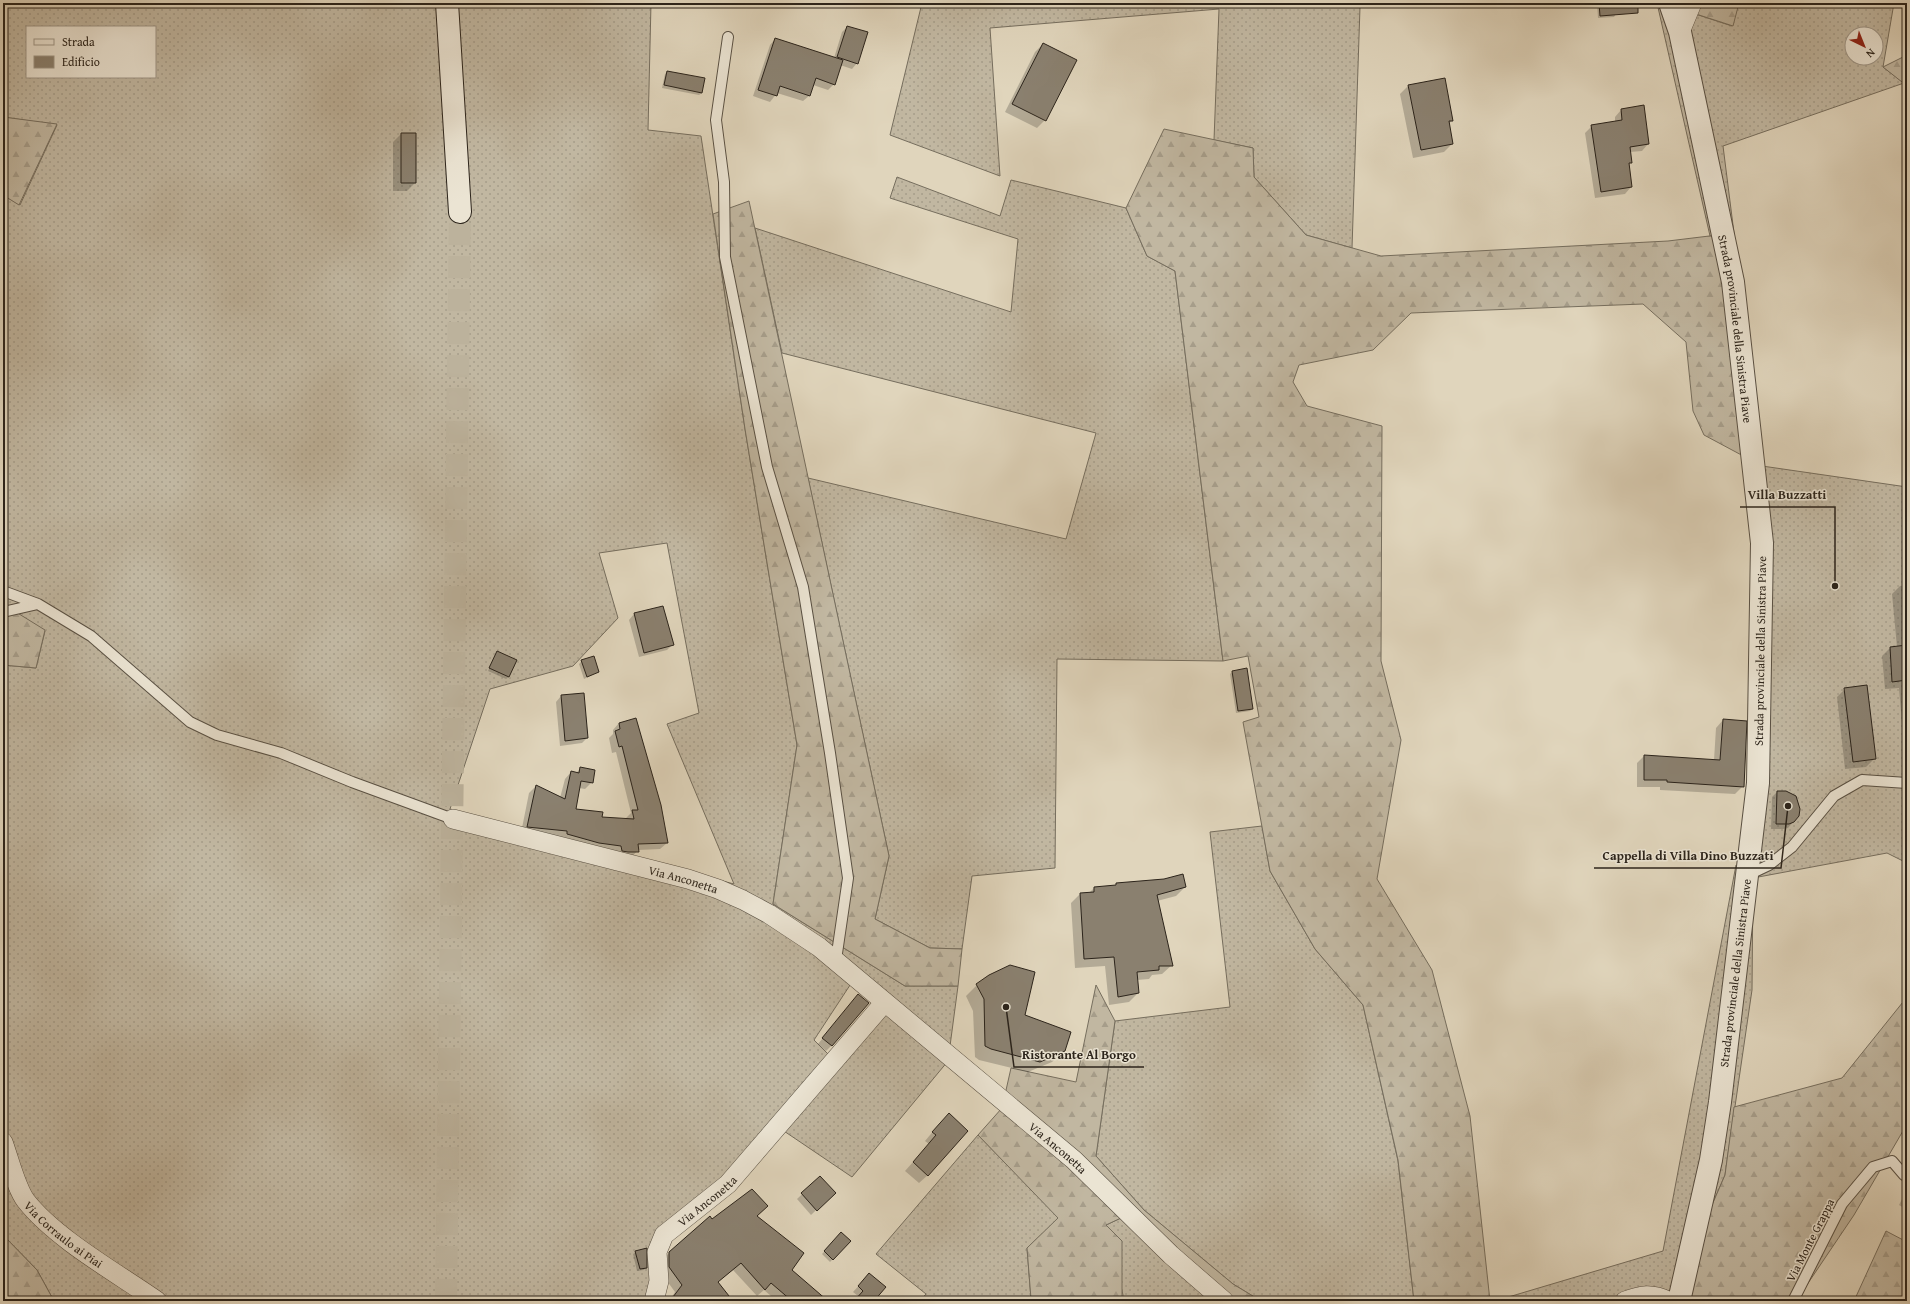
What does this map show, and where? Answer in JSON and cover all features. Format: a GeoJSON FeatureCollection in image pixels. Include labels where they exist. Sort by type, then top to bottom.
{"type":"FeatureCollection","features":[{"type":"Feature","properties":{"kind":"street"},"geometry":{"type":"LineString","coordinates":[[447,3],[460,212]]}},
{"type":"Feature","properties":{"kind":"street","name":"Strada provinciale della Sinistra Piave"},"geometry":{"type":"LineString","coordinates":[[1670,3],[1680,32],[1733,282],[1762,543],[1758,784],[1720,1102],[1711,1160],[1679,1301]]}},
{"type":"Feature","properties":{"kind":"street"},"geometry":{"type":"LineString","coordinates":[[1680,32],[1692,3]]}},
{"type":"Feature","properties":{"kind":"street","name":"Via Anconetta"},"geometry":{"type":"LineString","coordinates":[[452,819],[688,879],[718,889],[769,914],[794,929],[836,960],[884,1003],[1074,1160],[1171,1255],[1224,1301]]}},
{"type":"Feature","properties":{"kind":"street","name":"Via Anconetta"},"geometry":{"type":"LineString","coordinates":[[654,1301],[659,1281],[657,1252],[664,1235],[728,1184],[884,1003]]}},
{"type":"Feature","properties":{"kind":"street","name":"Via Corraulo ai Piai"},"geometry":{"type":"LineString","coordinates":[[3,1142],[17,1185],[26,1201],[66,1238],[157,1301]]}},
{"type":"Feature","properties":{"kind":"street"},"geometry":{"type":"LineString","coordinates":[[1625,1301],[1637,1296],[1648,1295],[1668,1301]]}},
{"type":"Feature","properties":{"kind":"lane"},"geometry":{"type":"LineString","coordinates":[[728,37],[716,120],[724,182],[725,257],[766,467],[803,587],[830,753],[848,878],[836,960]]}},
{"type":"Feature","properties":{"kind":"lane"},"geometry":{"type":"LineString","coordinates":[[3,591],[38,604],[91,636],[190,722],[217,735],[281,753],[352,782],[452,819]]}},
{"type":"Feature","properties":{"kind":"lane"},"geometry":{"type":"LineString","coordinates":[[3,612],[38,604]]}},
{"type":"Feature","properties":{"kind":"lane"},"geometry":{"type":"LineString","coordinates":[[1748,875],[1769,865],[1792,847],[1834,796],[1862,780],[1907,783]]}},
{"type":"Feature","properties":{"kind":"lane","name":"Via Monte Grappa"},"geometry":{"type":"LineString","coordinates":[[1793,1301],[1842,1204],[1873,1167],[1892,1162],[1904,1175]]}},
{"type":"Feature","properties":{"kind":"green space"},"geometry":{"type":"Polygon","coordinates":[[[3,3],[651,3],[648,130],[701,136],[745,429],[797,745],[773,904],[905,986],[958,986],[948,1061],[852,1177],[778,1127],[670,1237],[646,1301],[54,1301],[37,1270],[3,1235],[3,1200],[5,1191],[3,1184],[3,665],[36,668],[45,631],[3,604],[3,195],[20,205],[57,125],[3,117],[3,3]],[[667,543],[599,553],[618,618],[573,666],[490,689],[450,809],[734,884],[667,724],[699,713],[667,543]],[[856,976],[814,1040],[835,1061],[886,1003],[856,976]]]}},
{"type":"Feature","properties":{"kind":"green space"},"geometry":{"type":"Polygon","coordinates":[[[922,3],[1380,3],[1360,7],[1352,248],[1306,235],[1254,177],[1253,148],[1214,140],[1219,9],[990,28],[1000,176],[890,135],[922,3]]]}},
{"type":"Feature","properties":{"kind":"green space"},"geometry":{"type":"Polygon","coordinates":[[[1657,3],[1662,3],[1732,26],[1739,3],[1894,3],[1884,61],[1884,26],[1844,26],[1844,66],[1883,66],[1904,83],[1723,146],[1734,233],[1710,236],[1657,3]]]}},
{"type":"Feature","properties":{"kind":"green space"},"geometry":{"type":"Polygon","coordinates":[[[1662,3],[1739,3],[1733,26],[1662,3]]]}},
{"type":"Feature","properties":{"kind":"green space"},"geometry":{"type":"Polygon","coordinates":[[[1907,55],[1907,86],[1883,67],[1907,55]]]}},
{"type":"Feature","properties":{"kind":"green space"},"geometry":{"type":"Polygon","coordinates":[[[3,117],[57,124],[19,205],[3,195],[3,117]]]}},
{"type":"Feature","properties":{"kind":"green space"},"geometry":{"type":"Polygon","coordinates":[[[1164,129],[1253,148],[1254,177],[1306,235],[1381,256],[1668,241],[1734,233],[1762,466],[1704,435],[1693,411],[1686,342],[1643,304],[1411,313],[1373,350],[1299,365],[1293,382],[1307,406],[1382,426],[1381,661],[1401,740],[1377,879],[1432,970],[1470,1116],[1490,1301],[1414,1301],[1398,1160],[1363,1005],[1315,949],[1270,871],[1243,722],[1259,717],[1248,656],[1223,661],[1175,271],[1147,256],[1126,208],[1164,129]]]}},
{"type":"Feature","properties":{"kind":"green space"},"geometry":{"type":"Polygon","coordinates":[[[897,177],[1000,216],[1011,180],[1126,208],[1147,256],[1175,271],[1223,661],[1057,659],[1055,868],[972,876],[962,949],[930,948],[875,919],[889,856],[808,478],[1066,539],[1096,433],[782,353],[755,228],[1011,312],[1018,239],[890,198],[897,177]]]}},
{"type":"Feature","properties":{"kind":"green space"},"geometry":{"type":"Polygon","coordinates":[[[749,201],[889,856],[875,919],[930,948],[962,949],[958,986],[905,986],[773,904],[797,745],[745,429],[713,214],[749,201]]]}},
{"type":"Feature","properties":{"kind":"green space"},"geometry":{"type":"Polygon","coordinates":[[[1762,466],[1907,487],[1907,863],[1887,853],[1753,878],[1752,990],[1725,1175],[1699,1235],[1681,1301],[1495,1301],[1663,1251],[1736,865],[1752,877],[1762,466]]]}},
{"type":"Feature","properties":{"kind":"green space"},"geometry":{"type":"Polygon","coordinates":[[[3,604],[45,630],[36,668],[3,665],[3,604]]]}},
{"type":"Feature","properties":{"kind":"green space"},"geometry":{"type":"Polygon","coordinates":[[[1262,826],[1270,871],[1315,949],[1363,1005],[1398,1161],[1414,1301],[1261,1301],[1233,1284],[1144,1210],[1096,1156],[1115,1021],[1230,1007],[1210,832],[1262,826]]]}},
{"type":"Feature","properties":{"kind":"green space"},"geometry":{"type":"Polygon","coordinates":[[[1096,985],[1115,1021],[1096,1156],[1144,1210],[1233,1284],[1261,1301],[1232,1301],[1121,1218],[1106,1225],[1122,1241],[1122,1301],[1033,1301],[1031,1299],[1027,1248],[1058,1218],[978,1135],[1002,1108],[1011,1068],[1076,1082],[1096,985]]]}},
{"type":"Feature","properties":{"kind":"green space"},"geometry":{"type":"Polygon","coordinates":[[[1907,997],[1907,1124],[1854,1215],[1796,1301],[1681,1301],[1699,1235],[1725,1175],[1734,1107],[1842,1078],[1907,997]]]}},
{"type":"Feature","properties":{"kind":"green space"},"geometry":{"type":"Polygon","coordinates":[[[978,1135],[1059,1218],[1027,1248],[1031,1299],[1033,1301],[920,1301],[926,1294],[876,1254],[978,1135]]]}},
{"type":"Feature","properties":{"kind":"green space"},"geometry":{"type":"Polygon","coordinates":[[[1121,1218],[1232,1301],[1122,1301],[1123,1295],[1106,1225],[1121,1218]]]}},
{"type":"Feature","properties":{"kind":"green space"},"geometry":{"type":"Polygon","coordinates":[[[1886,1231],[1907,1242],[1907,1301],[1854,1301],[1886,1231]]]}},
{"type":"Feature","properties":{"kind":"green space"},"geometry":{"type":"Polygon","coordinates":[[[3,1235],[37,1270],[54,1301],[3,1301],[3,1235]]]}},
{"type":"Feature","properties":{"kind":"building"},"geometry":{"type":"Polygon","coordinates":[[[1599,3],[1638,3],[1638,13],[1600,16],[1599,3]]]}},
{"type":"Feature","properties":{"kind":"building"},"geometry":{"type":"Polygon","coordinates":[[[847,26],[868,32],[858,64],[837,57],[847,26]]]}},
{"type":"Feature","properties":{"kind":"building"},"geometry":{"type":"Polygon","coordinates":[[[775,38],[843,60],[835,85],[816,78],[810,96],[780,86],[777,96],[758,90],[775,38]]]}},
{"type":"Feature","properties":{"kind":"building"},"geometry":{"type":"Polygon","coordinates":[[[1043,43],[1077,60],[1046,121],[1012,104],[1043,43]]]}},
{"type":"Feature","properties":{"kind":"building"},"geometry":{"type":"Polygon","coordinates":[[[667,71],[705,78],[702,93],[664,85],[667,71]]]}},
{"type":"Feature","properties":{"kind":"building"},"geometry":{"type":"Polygon","coordinates":[[[1445,78],[1453,121],[1449,121],[1453,144],[1421,150],[1408,85],[1445,78]]]}},
{"type":"Feature","properties":{"kind":"building"},"geometry":{"type":"Polygon","coordinates":[[[1644,105],[1649,144],[1630,147],[1632,163],[1629,163],[1632,187],[1601,192],[1591,125],[1622,120],[1621,109],[1644,105]]]}},
{"type":"Feature","properties":{"kind":"building"},"geometry":{"type":"Polygon","coordinates":[[[401,133],[416,133],[416,183],[401,183],[401,133]]]}},
{"type":"Feature","properties":{"kind":"building"},"geometry":{"type":"Polygon","coordinates":[[[663,606],[674,645],[644,653],[634,613],[663,606]]]}},
{"type":"Feature","properties":{"kind":"building"},"geometry":{"type":"Polygon","coordinates":[[[1907,645],[1907,680],[1892,682],[1890,647],[1907,645]]]}},
{"type":"Feature","properties":{"kind":"building"},"geometry":{"type":"Polygon","coordinates":[[[497,651],[517,660],[509,677],[489,668],[497,651]]]}},
{"type":"Feature","properties":{"kind":"building"},"geometry":{"type":"Polygon","coordinates":[[[594,656],[599,672],[587,677],[581,660],[594,656]]]}},
{"type":"Feature","properties":{"kind":"building"},"geometry":{"type":"Polygon","coordinates":[[[1247,668],[1253,709],[1238,711],[1232,671],[1247,668]]]}},
{"type":"Feature","properties":{"kind":"building"},"geometry":{"type":"Polygon","coordinates":[[[1867,685],[1876,759],[1853,762],[1844,688],[1867,685]]]}},
{"type":"Feature","properties":{"kind":"building"},"geometry":{"type":"Polygon","coordinates":[[[584,693],[588,738],[565,741],[561,695],[584,693]]]}},
{"type":"Feature","properties":{"kind":"building"},"geometry":{"type":"Polygon","coordinates":[[[636,718],[661,805],[668,843],[638,844],[639,852],[628,852],[622,851],[621,846],[599,843],[567,834],[567,831],[527,827],[536,785],[565,799],[571,771],[579,773],[580,767],[595,770],[593,783],[581,781],[576,809],[603,812],[602,817],[634,819],[632,810],[638,810],[622,746],[619,747],[615,731],[620,729],[619,723],[636,718]]]}},
{"type":"Feature","properties":{"kind":"building"},"geometry":{"type":"Polygon","coordinates":[[[1723,719],[1747,721],[1744,787],[1667,782],[1667,780],[1644,780],[1644,755],[1720,760],[1723,719]]]}},
{"type":"Feature","properties":{"kind":"building"},"geometry":{"type":"Polygon","coordinates":[[[1777,791],[1786,791],[1796,796],[1800,809],[1799,816],[1794,822],[1789,824],[1776,824],[1777,791]]]}},
{"type":"Feature","properties":{"kind":"building"},"geometry":{"type":"Polygon","coordinates":[[[1183,874],[1186,887],[1157,895],[1173,966],[1159,966],[1159,970],[1137,972],[1139,993],[1118,997],[1114,957],[1084,959],[1080,893],[1094,892],[1094,887],[1116,885],[1116,883],[1164,879],[1183,874]]]}},
{"type":"Feature","properties":{"kind":"building"},"geometry":{"type":"Polygon","coordinates":[[[1010,965],[1035,972],[1025,1015],[1071,1032],[1065,1051],[1040,1062],[991,1049],[985,1046],[984,999],[976,984],[989,975],[1010,965]]]}},
{"type":"Feature","properties":{"kind":"building"},"geometry":{"type":"Polygon","coordinates":[[[858,994],[869,1003],[832,1046],[822,1038],[858,994]]]}},
{"type":"Feature","properties":{"kind":"building"},"geometry":{"type":"Polygon","coordinates":[[[949,1113],[968,1131],[928,1176],[913,1162],[936,1135],[932,1132],[949,1113]]]}},
{"type":"Feature","properties":{"kind":"building"},"geometry":{"type":"Polygon","coordinates":[[[820,1176],[836,1193],[817,1211],[801,1193],[820,1176]]]}},
{"type":"Feature","properties":{"kind":"building"},"geometry":{"type":"Polygon","coordinates":[[[752,1189],[768,1206],[757,1216],[804,1253],[792,1270],[828,1301],[792,1301],[771,1283],[765,1290],[741,1263],[718,1282],[733,1301],[670,1301],[682,1285],[669,1267],[669,1252],[710,1216],[712,1219],[752,1189]]]}},
{"type":"Feature","properties":{"kind":"building"},"geometry":{"type":"Polygon","coordinates":[[[841,1232],[851,1241],[833,1260],[824,1251],[841,1232]]]}},
{"type":"Feature","properties":{"kind":"building"},"geometry":{"type":"Polygon","coordinates":[[[647,1248],[647,1268],[640,1269],[635,1251],[647,1248]]]}},
{"type":"Feature","properties":{"kind":"building"},"geometry":{"type":"Polygon","coordinates":[[[869,1273],[886,1287],[874,1301],[854,1301],[863,1291],[858,1286],[869,1273]]]}},
{"type":"Feature","properties":{"kind":"tunnel"},"geometry":{"type":"LineString","coordinates":[[446,1301],[460,212]]}},
{"type":"Feature","properties":{"kind":"place","name":"Villa Buzzatti"},"geometry":{"type":"Point","coordinates":[1835,586]}},
{"type":"Feature","properties":{"kind":"place","name":"Cappella di Villa Dino Buzzati"},"geometry":{"type":"Point","coordinates":[1788,806]}},
{"type":"Feature","properties":{"kind":"place","name":"Ristorante Al Borgo"},"geometry":{"type":"Point","coordinates":[1006,1007]}}]}
